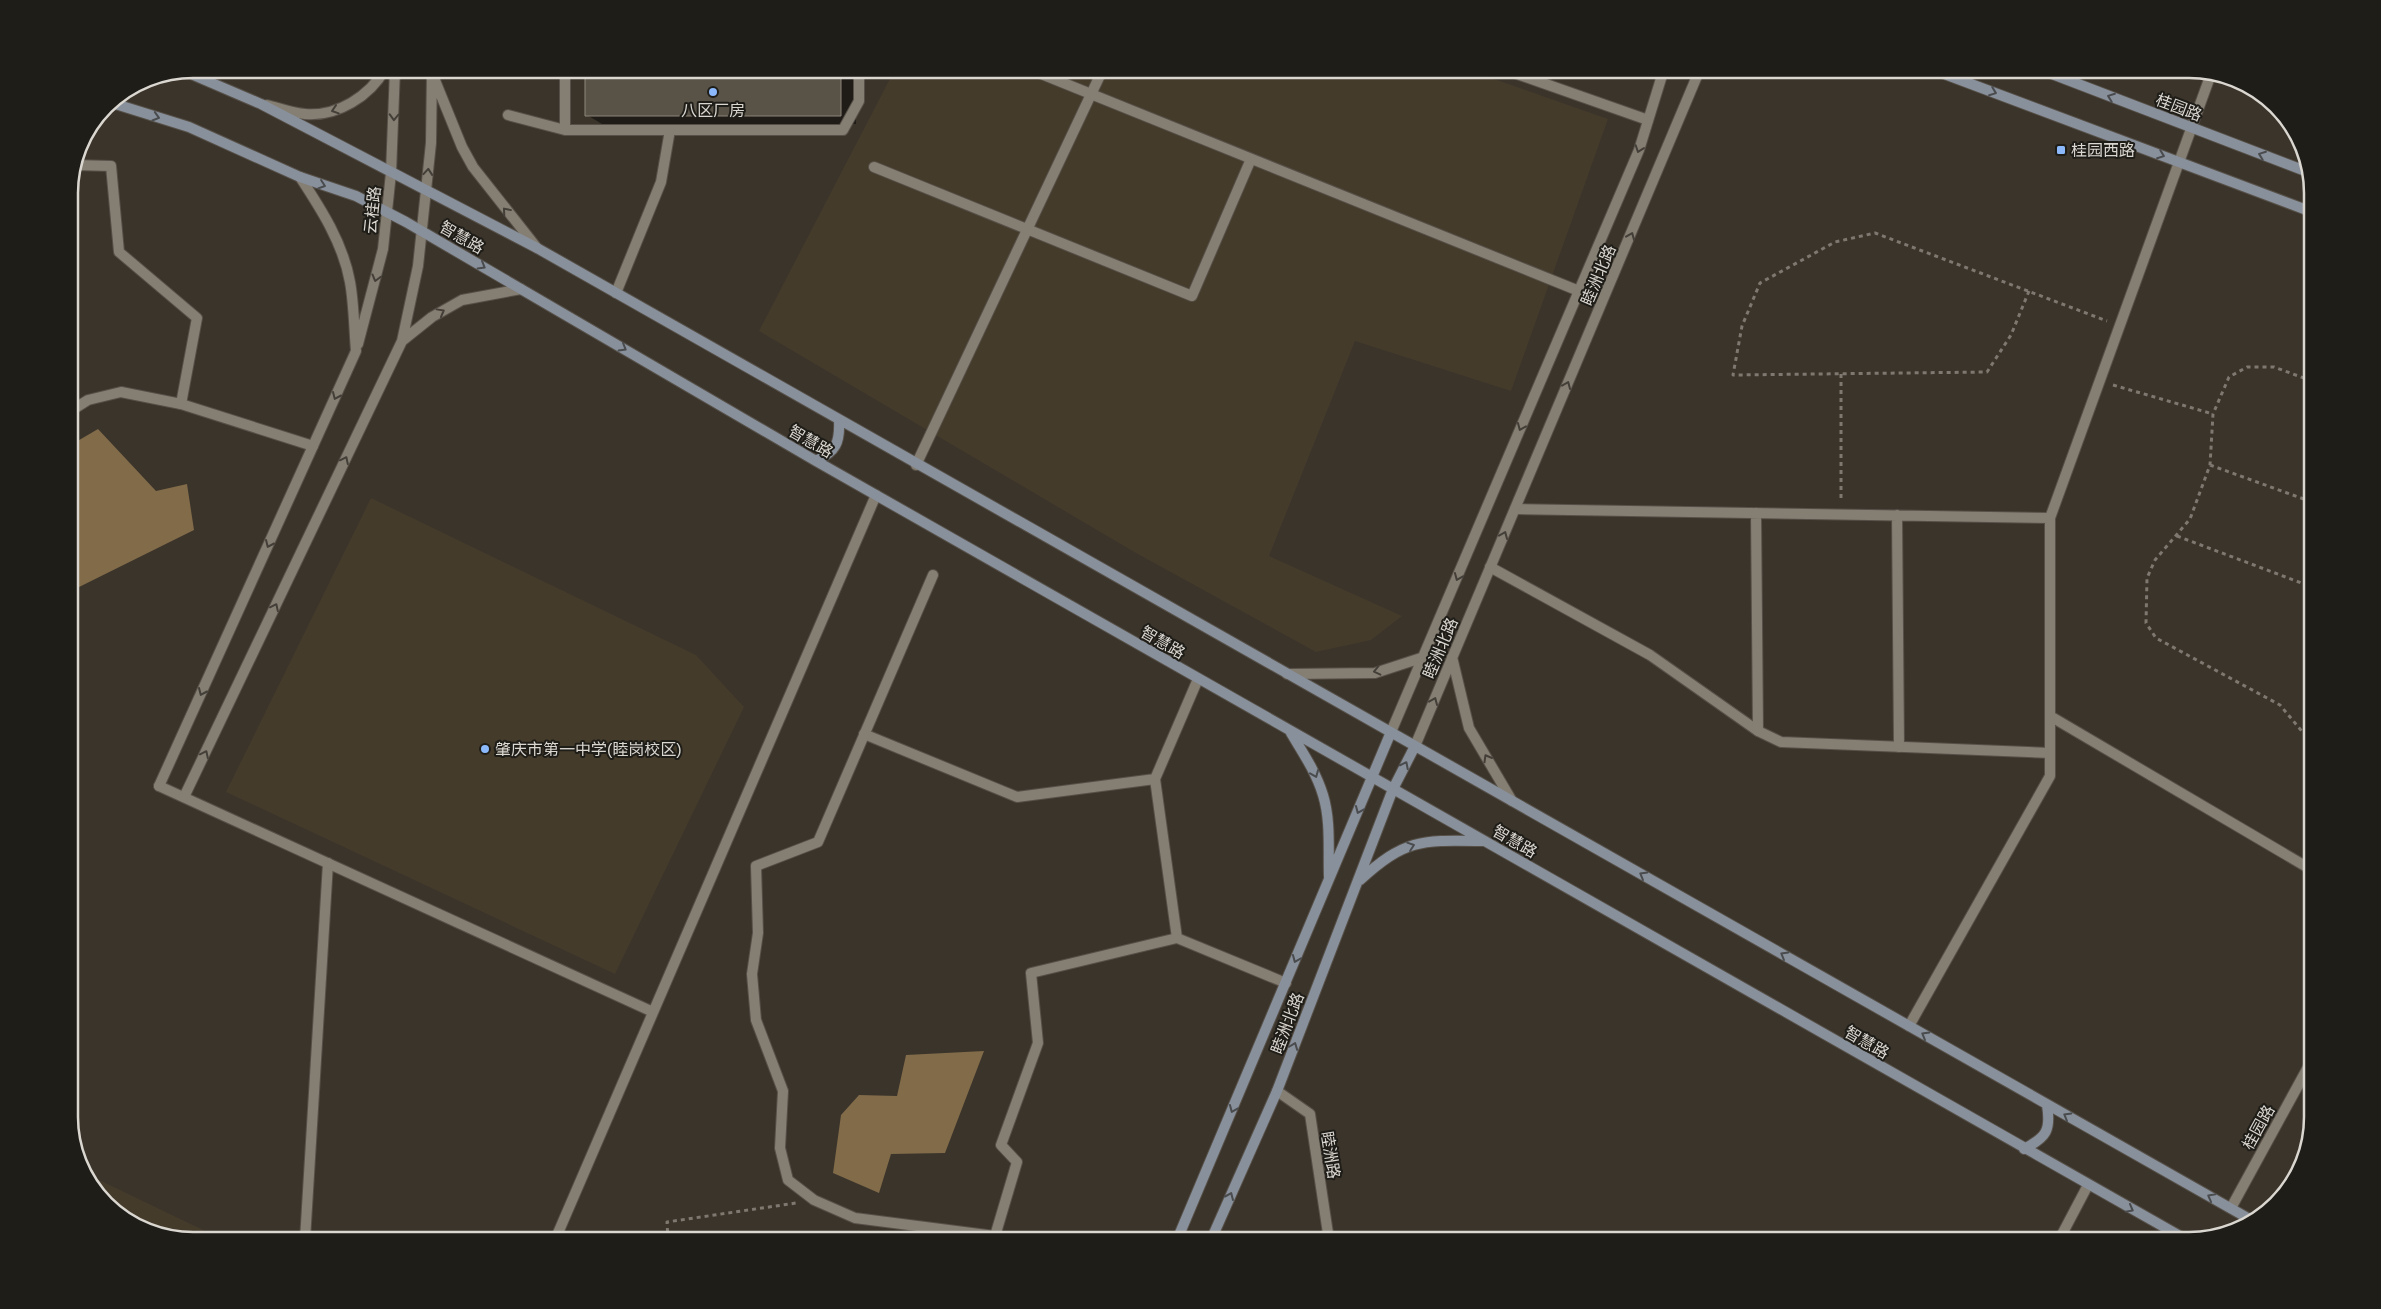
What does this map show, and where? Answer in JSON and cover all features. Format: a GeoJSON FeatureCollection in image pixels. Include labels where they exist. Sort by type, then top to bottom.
{"type":"FeatureCollection","features":[{"type":"Feature","properties":{"kind":"main road"},"geometry":{"type":"LineString","coordinates":[[1953,77],[2303,209]]}},
{"type":"Feature","properties":{"kind":"main road","name":"桂园路"},"geometry":{"type":"LineString","coordinates":[[2059,77],[2301,169]]}},
{"type":"Feature","properties":{"kind":"main road","name":"智慧路"},"geometry":{"type":"LineString","coordinates":[[200,78],[261,104],[537,248],[916,465],[2245,1216]]}},
{"type":"Feature","properties":{"kind":"main road","name":"智慧路"},"geometry":{"type":"LineString","coordinates":[[118,105],[189,127],[300,177],[356,196],[422,231],[816,461],[2173,1232]]}},
{"type":"Feature","properties":{"kind":"main road"},"geometry":{"type":"LineString","coordinates":[[816,461],[830,454],[840,438],[839,421]]}},
{"type":"Feature","properties":{"kind":"main road"},"geometry":{"type":"LineString","coordinates":[[1291,732],[1312,767],[1323,796],[1328,823],[1329,881]]}},
{"type":"Feature","properties":{"kind":"main road","name":"睦洲北路"},"geometry":{"type":"LineString","coordinates":[[1180,1232],[1391,732]]}},
{"type":"Feature","properties":{"kind":"main road","name":"睦洲北路"},"geometry":{"type":"LineString","coordinates":[[1215,1232],[1277,1091],[1393,789],[1415,746]]}},
{"type":"Feature","properties":{"kind":"main road"},"geometry":{"type":"LineString","coordinates":[[1357,883],[1382,860],[1411,844],[1439,840],[1485,842]]}},
{"type":"Feature","properties":{"kind":"main road"},"geometry":{"type":"LineString","coordinates":[[2024,1149],[2040,1141],[2050,1124],[2047,1105]]}},
{"type":"Feature","properties":{"kind":"street"},"geometry":{"type":"LineString","coordinates":[[1526,77],[1648,120]]}},
{"type":"Feature","properties":{"kind":"street","name":"睦洲北路"},"geometry":{"type":"LineString","coordinates":[[1391,732],[1639,150],[1661,77]]}},
{"type":"Feature","properties":{"kind":"street","name":"睦洲北路"},"geometry":{"type":"LineString","coordinates":[[1415,746],[1697,77]]}},
{"type":"Feature","properties":{"kind":"street"},"geometry":{"type":"LineString","coordinates":[[261,104],[305,114],[327,112],[346,106],[362,96],[380,78]]}},
{"type":"Feature","properties":{"kind":"street","name":"云桂路"},"geometry":{"type":"LineString","coordinates":[[184,798],[159,786],[356,351],[383,249],[391,173],[396,78]]}},
{"type":"Feature","properties":{"kind":"street"},"geometry":{"type":"LineString","coordinates":[[432,78],[430,143],[422,231],[418,266],[402,341],[184,798],[653,1012]]}},
{"type":"Feature","properties":{"kind":"street"},"geometry":{"type":"LineString","coordinates":[[435,78],[462,147],[473,167],[537,248]]}},
{"type":"Feature","properties":{"kind":"street"},"geometry":{"type":"LineString","coordinates":[[565,78],[565,130]]}},
{"type":"Feature","properties":{"kind":"street"},"geometry":{"type":"LineString","coordinates":[[508,115],[565,130],[844,130],[859,101],[859,78]]}},
{"type":"Feature","properties":{"kind":"street"},"geometry":{"type":"LineString","coordinates":[[1050,78],[1579,291]]}},
{"type":"Feature","properties":{"kind":"street"},"geometry":{"type":"LineString","coordinates":[[916,465],[1099,78]]}},
{"type":"Feature","properties":{"kind":"street"},"geometry":{"type":"LineString","coordinates":[[1909,1026],[2050,776],[2050,518],[2209,80]]}},
{"type":"Feature","properties":{"kind":"street"},"geometry":{"type":"LineString","coordinates":[[616,293],[661,182],[670,130]]}},
{"type":"Feature","properties":{"kind":"street"},"geometry":{"type":"LineString","coordinates":[[874,167],[1192,296],[1251,159]]}},
{"type":"Feature","properties":{"kind":"street"},"geometry":{"type":"LineString","coordinates":[[81,165],[111,166],[119,252],[197,318],[181,404]]}},
{"type":"Feature","properties":{"kind":"street"},"geometry":{"type":"LineString","coordinates":[[300,177],[322,210],[338,242],[348,273],[356,351]]}},
{"type":"Feature","properties":{"kind":"street"},"geometry":{"type":"LineString","coordinates":[[402,341],[432,317],[462,300],[521,289]]}},
{"type":"Feature","properties":{"kind":"street"},"geometry":{"type":"LineString","coordinates":[[78,406],[88,400],[121,392],[181,404],[313,446]]}},
{"type":"Feature","properties":{"kind":"street"},"geometry":{"type":"LineString","coordinates":[[557,1232],[876,495]]}},
{"type":"Feature","properties":{"kind":"street"},"geometry":{"type":"LineString","coordinates":[[1515,508],[2050,518]]}},
{"type":"Feature","properties":{"kind":"street"},"geometry":{"type":"LineString","coordinates":[[1756,512],[1758,731]]}},
{"type":"Feature","properties":{"kind":"street"},"geometry":{"type":"LineString","coordinates":[[1897,515],[1899,747]]}},
{"type":"Feature","properties":{"kind":"street"},"geometry":{"type":"LineString","coordinates":[[1490,567],[1650,655],[1758,731],[1781,742],[2050,753]]}},
{"type":"Feature","properties":{"kind":"street"},"geometry":{"type":"LineString","coordinates":[[933,575],[818,842],[756,866],[758,933],[752,974],[756,1020],[784,1091],[780,1148],[788,1180],[814,1200],[855,1218],[956,1232]]}},
{"type":"Feature","properties":{"kind":"street"},"geometry":{"type":"LineString","coordinates":[[1287,674],[1374,673],[1424,657]]}},
{"type":"Feature","properties":{"kind":"street"},"geometry":{"type":"LineString","coordinates":[[1452,657],[1469,728],[1512,801]]}},
{"type":"Feature","properties":{"kind":"street"},"geometry":{"type":"LineString","coordinates":[[1177,938],[1154,779],[1198,679]]}},
{"type":"Feature","properties":{"kind":"street"},"geometry":{"type":"LineString","coordinates":[[2050,716],[2304,865]]}},
{"type":"Feature","properties":{"kind":"street"},"geometry":{"type":"LineString","coordinates":[[864,734],[1017,798],[1154,779]]}},
{"type":"Feature","properties":{"kind":"street"},"geometry":{"type":"LineString","coordinates":[[305,1232],[328,863]]}},
{"type":"Feature","properties":{"kind":"street"},"geometry":{"type":"LineString","coordinates":[[1000,1232],[1017,1162],[1001,1145],[1038,1043],[1031,973],[1177,938],[1286,983]]}},
{"type":"Feature","properties":{"kind":"street","name":"桂园路"},"geometry":{"type":"LineString","coordinates":[[2231,1208],[2304,1075]]}},
{"type":"Feature","properties":{"kind":"street","name":"睦洲路"},"geometry":{"type":"LineString","coordinates":[[1277,1091],[1310,1114],[1328,1232]]}},
{"type":"Feature","properties":{"kind":"street"},"geometry":{"type":"LineString","coordinates":[[2063,1232],[2088,1185]]}},
{"type":"Feature","properties":{"kind":"path"},"geometry":{"type":"LineString","coordinates":[[2029,291],[2011,335],[1987,372],[1734,375],[1742,326],[1760,284],[1835,242],[1875,233],[2120,325]]}},
{"type":"Feature","properties":{"kind":"path"},"geometry":{"type":"LineString","coordinates":[[2303,378],[2274,367],[2247,367],[2229,377],[2213,414],[2210,465],[2190,519],[2155,560],[2147,578],[2146,623],[2156,638],[2280,705],[2304,733]]}},
{"type":"Feature","properties":{"kind":"path"},"geometry":{"type":"LineString","coordinates":[[1841,374],[1841,514]]}},
{"type":"Feature","properties":{"kind":"path"},"geometry":{"type":"LineString","coordinates":[[2099,381],[2213,414]]}},
{"type":"Feature","properties":{"kind":"path"},"geometry":{"type":"LineString","coordinates":[[2210,465],[2303,499]]}},
{"type":"Feature","properties":{"kind":"path"},"geometry":{"type":"LineString","coordinates":[[2177,536],[2303,584]]}},
{"type":"Feature","properties":{"kind":"path"},"geometry":{"type":"LineString","coordinates":[[668,1232],[668,1222],[814,1200]]}},
{"type":"Feature","properties":{"kind":"shaded area"},"geometry":{"type":"Polygon","coordinates":[[[1490,77],[1608,119],[1511,391],[1355,341],[1269,556],[1402,616],[1371,640],[1316,652],[1136,553],[759,331],[891,78],[1490,77]]]}},
{"type":"Feature","properties":{"kind":"shaded area"},"geometry":{"type":"Polygon","coordinates":[[[98,429],[156,491],[187,484],[194,530],[78,588],[78,441],[98,429]]]}},
{"type":"Feature","properties":{"kind":"shaded area","name":"肇庆市第一中学(睦岗校区)"},"geometry":{"type":"Polygon","coordinates":[[[371,498],[696,655],[744,707],[615,974],[226,792],[371,498]]]}},
{"type":"Feature","properties":{"kind":"shaded area"},"geometry":{"type":"Polygon","coordinates":[[[984,1051],[945,1153],[891,1154],[879,1193],[833,1173],[841,1115],[859,1095],[897,1096],[906,1055],[984,1051]]]}},
{"type":"Feature","properties":{"kind":"shaded area"},"geometry":{"type":"Polygon","coordinates":[[[97,1180],[207,1232],[178,1231],[163,1228],[142,1220],[117,1203],[97,1180]]]}},
{"type":"Feature","properties":{"kind":"building","name":"八区厂房"},"geometry":{"type":"Polygon","coordinates":[[[585,78],[841,78],[841,116],[585,116],[585,78]]]}},
{"type":"Feature","properties":{"kind":"place","name":"八区厂房"},"geometry":{"type":"Point","coordinates":[713,92]}},
{"type":"Feature","properties":{"kind":"place","name":"桂园西路"},"geometry":{"type":"Point","coordinates":[2061,150]}},
{"type":"Feature","properties":{"kind":"place","name":"肇庆市第一中学(睦岗校区)"},"geometry":{"type":"Point","coordinates":[485,749]}}]}
